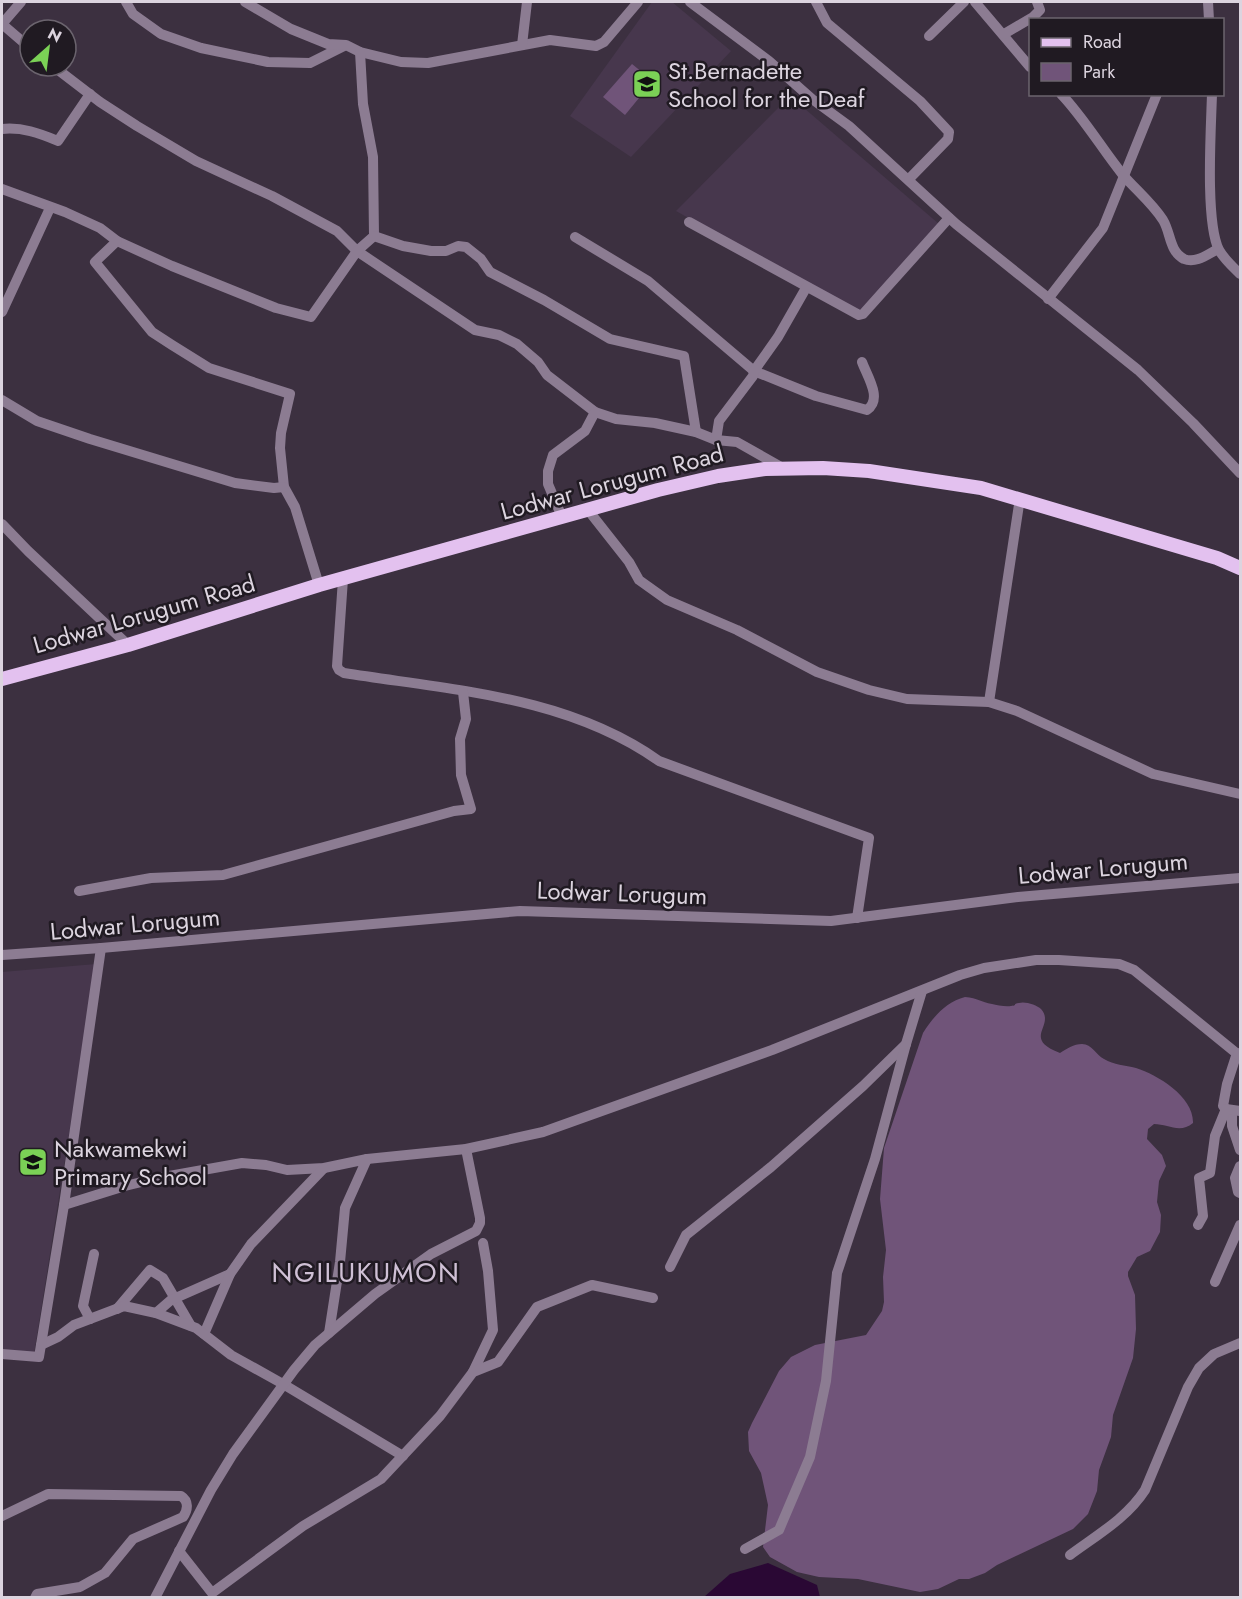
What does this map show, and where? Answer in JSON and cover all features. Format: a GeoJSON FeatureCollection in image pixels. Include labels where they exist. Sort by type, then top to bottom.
{"type":"FeatureCollection","features":[{"type":"Feature","properties":{"kind":"main road","name":"Lodwar Lorugum Road"},"geometry":{"type":"LineString","coordinates":[[2,679],[128,645],[319,585],[588,510],[718,476],[783,468],[880,472],[981,488],[1216,558],[1240,568]]}},
{"type":"Feature","properties":{"kind":"street"},"geometry":{"type":"LineString","coordinates":[[18,38],[2,24],[21,2]]}},
{"type":"Feature","properties":{"kind":"street"},"geometry":{"type":"LineString","coordinates":[[126,2],[133,14],[161,33],[201,48],[268,62],[310,63],[346,45]]}},
{"type":"Feature","properties":{"kind":"street"},"geometry":{"type":"LineString","coordinates":[[245,2],[291,29],[328,44],[346,45],[360,52],[401,62],[428,63],[550,40],[596,46],[604,42],[638,2]]}},
{"type":"Feature","properties":{"kind":"street"},"geometry":{"type":"LineString","coordinates":[[522,45],[527,2]]}},
{"type":"Feature","properties":{"kind":"street"},"geometry":{"type":"LineString","coordinates":[[690,2],[769,61],[812,99],[871,145],[949,218],[1138,370],[1240,473]]}},
{"type":"Feature","properties":{"kind":"street"},"geometry":{"type":"LineString","coordinates":[[816,2],[827,23],[920,101],[949,132],[948,139],[909,179]]}},
{"type":"Feature","properties":{"kind":"street"},"geometry":{"type":"LineString","coordinates":[[929,36],[964,2]]}},
{"type":"Feature","properties":{"kind":"street"},"geometry":{"type":"LineString","coordinates":[[975,2],[1029,66]]}},
{"type":"Feature","properties":{"kind":"street"},"geometry":{"type":"LineString","coordinates":[[1030,18],[1040,10],[1037,2]]}},
{"type":"Feature","properties":{"kind":"street"},"geometry":{"type":"LineString","coordinates":[[1208,2],[1209,18]]}},
{"type":"Feature","properties":{"kind":"street"},"geometry":{"type":"LineString","coordinates":[[1004,34],[1029,19]]}},
{"type":"Feature","properties":{"kind":"street"},"geometry":{"type":"LineString","coordinates":[[2,189],[65,212],[100,228],[117,241],[172,266],[276,308],[311,317],[357,251],[374,236],[373,157],[363,104],[360,52]]}},
{"type":"Feature","properties":{"kind":"street"},"geometry":{"type":"LineString","coordinates":[[68,78],[137,126],[196,161],[272,196],[337,231],[357,251],[475,330],[499,335],[517,344],[538,362],[547,375],[595,412],[616,419],[655,423],[696,432],[716,440],[737,442],[783,468]]}},
{"type":"Feature","properties":{"kind":"street"},"geometry":{"type":"LineString","coordinates":[[2,129],[15,128],[58,141],[90,94]]}},
{"type":"Feature","properties":{"kind":"street"},"geometry":{"type":"LineString","coordinates":[[1063,96],[1123,175],[1157,212],[1168,230],[1172,247],[1183,258],[1196,260],[1218,249]]}},
{"type":"Feature","properties":{"kind":"street"},"geometry":{"type":"LineString","coordinates":[[1048,299],[1103,228],[1156,96]]}},
{"type":"Feature","properties":{"kind":"street"},"geometry":{"type":"LineString","coordinates":[[1212,96],[1211,193],[1218,249],[1240,274]]}},
{"type":"Feature","properties":{"kind":"street"},"geometry":{"type":"LineString","coordinates":[[2,312],[50,208]]}},
{"type":"Feature","properties":{"kind":"street"},"geometry":{"type":"LineString","coordinates":[[689,222],[859,315],[863,314],[949,218]]}},
{"type":"Feature","properties":{"kind":"street"},"geometry":{"type":"LineString","coordinates":[[374,236],[403,246],[431,251],[446,251],[458,246],[466,247],[481,259],[490,272],[544,300],[610,339],[684,356],[696,432]]}},
{"type":"Feature","properties":{"kind":"street"},"geometry":{"type":"LineString","coordinates":[[575,237],[648,281],[754,370],[816,396],[867,411],[871,408],[875,397],[862,362]]}},
{"type":"Feature","properties":{"kind":"street"},"geometry":{"type":"LineString","coordinates":[[117,241],[95,262],[152,332],[209,368],[290,394],[280,448],[284,487],[295,507],[319,585]]}},
{"type":"Feature","properties":{"kind":"street"},"geometry":{"type":"LineString","coordinates":[[716,440],[719,421],[753,376],[754,370],[778,337],[806,288]]}},
{"type":"Feature","properties":{"kind":"street"},"geometry":{"type":"LineString","coordinates":[[2,400],[37,421],[90,439],[235,483],[274,488],[284,487]]}},
{"type":"Feature","properties":{"kind":"street"},"geometry":{"type":"LineString","coordinates":[[562,518],[548,484],[548,471],[553,455],[585,431],[595,412]]}},
{"type":"Feature","properties":{"kind":"street"},"geometry":{"type":"LineString","coordinates":[[989,702],[1020,498]]}},
{"type":"Feature","properties":{"kind":"street"},"geometry":{"type":"LineString","coordinates":[[588,510],[629,562],[639,580],[667,600],[737,630],[817,672],[869,690],[907,699],[989,702],[1017,711],[1153,774],[1240,794]]}},
{"type":"Feature","properties":{"kind":"street"},"geometry":{"type":"LineString","coordinates":[[2,524],[128,645]]}},
{"type":"Feature","properties":{"kind":"street"},"geometry":{"type":"LineString","coordinates":[[343,579],[337,666],[339,670],[344,673],[511,700],[583,720],[604,728],[641,748],[658,761],[869,838],[857,918]]}},
{"type":"Feature","properties":{"kind":"street"},"geometry":{"type":"LineString","coordinates":[[79,891],[151,878],[223,875],[471,808],[461,775],[460,740],[466,719],[463,692]]}},
{"type":"Feature","properties":{"kind":"street","name":"Lodwar Lorugum"},"geometry":{"type":"LineString","coordinates":[[2,955],[520,911],[803,921],[857,918],[1018,897],[1240,878]]}},
{"type":"Feature","properties":{"kind":"street"},"geometry":{"type":"LineString","coordinates":[[2,1354],[39,1357],[64,1205],[101,948]]}},
{"type":"Feature","properties":{"kind":"street"},"geometry":{"type":"LineString","coordinates":[[64,1205],[158,1178],[242,1163],[287,1170],[324,1168],[367,1160],[466,1149],[543,1132],[772,1050],[960,975],[1036,960],[1081,960],[1119,964],[1140,974],[1239,1054],[1227,1084],[1223,1106],[1232,1115],[1232,1126],[1240,1150]]}},
{"type":"Feature","properties":{"kind":"street"},"geometry":{"type":"LineString","coordinates":[[745,1549],[779,1530],[810,1457],[826,1381],[837,1273],[875,1159],[922,991]]}},
{"type":"Feature","properties":{"kind":"street"},"geometry":{"type":"LineString","coordinates":[[670,1267],[686,1235],[771,1167],[863,1086],[906,1044]]}},
{"type":"Feature","properties":{"kind":"street"},"geometry":{"type":"LineString","coordinates":[[1226,1109],[1240,1110]]}},
{"type":"Feature","properties":{"kind":"street"},"geometry":{"type":"LineString","coordinates":[[1198,1225],[1203,1216],[1199,1178],[1210,1173],[1215,1136],[1226,1109]]}},
{"type":"Feature","properties":{"kind":"street"},"geometry":{"type":"LineString","coordinates":[[155,1598],[211,1490],[233,1454],[315,1345],[375,1294],[431,1254],[476,1232],[480,1218],[466,1149]]}},
{"type":"Feature","properties":{"kind":"street"},"geometry":{"type":"LineString","coordinates":[[329,1333],[340,1262],[345,1208],[367,1160]]}},
{"type":"Feature","properties":{"kind":"street"},"geometry":{"type":"LineString","coordinates":[[1240,1166],[1234,1178],[1240,1193]]}},
{"type":"Feature","properties":{"kind":"street"},"geometry":{"type":"LineString","coordinates":[[204,1334],[230,1274],[251,1244],[324,1168]]}},
{"type":"Feature","properties":{"kind":"street"},"geometry":{"type":"LineString","coordinates":[[1215,1282],[1240,1225]]}},
{"type":"Feature","properties":{"kind":"street"},"geometry":{"type":"LineString","coordinates":[[179,1551],[212,1593],[303,1526],[381,1479],[440,1416],[473,1372],[493,1330],[483,1243]]}},
{"type":"Feature","properties":{"kind":"street"},"geometry":{"type":"LineString","coordinates":[[90,1319],[83,1306],[94,1254]]}},
{"type":"Feature","properties":{"kind":"street"},"geometry":{"type":"LineString","coordinates":[[117,1309],[150,1270],[163,1278],[191,1326]]}},
{"type":"Feature","properties":{"kind":"street"},"geometry":{"type":"LineString","coordinates":[[156,1313],[175,1299],[230,1274]]}},
{"type":"Feature","properties":{"kind":"street"},"geometry":{"type":"LineString","coordinates":[[473,1372],[498,1362],[537,1307],[592,1285],[653,1298]]}},
{"type":"Feature","properties":{"kind":"street"},"geometry":{"type":"LineString","coordinates":[[41,1345],[58,1337],[74,1325],[124,1306],[156,1313],[191,1326],[231,1355],[284,1384],[402,1456]]}},
{"type":"Feature","properties":{"kind":"street"},"geometry":{"type":"LineString","coordinates":[[1071,1555],[1126,1513],[1138,1501],[1145,1490],[1188,1387],[1199,1368],[1214,1354],[1240,1343]]}},
{"type":"Feature","properties":{"kind":"street"},"geometry":{"type":"LineString","coordinates":[[2,1516],[48,1494],[181,1496],[186,1502],[187,1509],[183,1517],[131,1540],[121,1556],[105,1573],[80,1587],[37,1594],[35,1598]]}},
{"type":"Feature","properties":{"kind":"shaded area","name":"St.Bernadette School for the Deaf"},"geometry":{"type":"Polygon","coordinates":[[[652,2],[672,2],[731,51],[631,157],[570,116],[652,2]]]}},
{"type":"Feature","properties":{"kind":"shaded area"},"geometry":{"type":"Polygon","coordinates":[[[790,96],[939,224],[858,313],[676,211],[790,96]]]}},
{"type":"Feature","properties":{"kind":"shaded area","name":"Nakwamekwi Primary School"},"geometry":{"type":"Polygon","coordinates":[[[96,964],[34,1354],[2,1352],[2,972],[96,964]]]}},
{"type":"Feature","properties":{"kind":"shaded area"},"geometry":{"type":"Polygon","coordinates":[[[768,1563],[817,1585],[820,1597],[704,1597],[730,1574],[768,1563]]]}},
{"type":"Feature","properties":{"kind":"green space"},"geometry":{"type":"Polygon","coordinates":[[[632,64],[653,81],[625,115],[603,97],[632,64]]]}},
{"type":"Feature","properties":{"kind":"green space"},"geometry":{"type":"Polygon","coordinates":[[[965,997],[1001,1006],[1024,1003],[1037,1006],[1045,1015],[1041,1037],[1049,1048],[1060,1053],[1073,1046],[1085,1044],[1108,1061],[1145,1071],[1173,1088],[1188,1104],[1192,1113],[1193,1123],[1183,1128],[1154,1124],[1148,1129],[1147,1139],[1162,1155],[1166,1166],[1159,1181],[1157,1202],[1161,1215],[1160,1232],[1150,1251],[1137,1257],[1128,1272],[1135,1295],[1136,1329],[1133,1358],[1113,1415],[1111,1437],[1099,1470],[1097,1491],[1088,1514],[1073,1529],[985,1573],[969,1579],[959,1579],[938,1589],[920,1592],[858,1579],[819,1577],[797,1572],[770,1557],[763,1547],[768,1505],[761,1473],[749,1451],[748,1432],[779,1371],[791,1357],[815,1345],[866,1335],[882,1311],[886,1250],[880,1199],[884,1148],[923,1033],[941,1011],[952,1002],[965,997]]]}},
{"type":"Feature","properties":{"kind":"place","name":"St.Bernadette School for the Deaf"},"geometry":{"type":"Point","coordinates":[647,84]}},
{"type":"Feature","properties":{"kind":"place","name":"Nakwamekwi Primary School"},"geometry":{"type":"Point","coordinates":[33,1162]}},
{"type":"Feature","properties":{"kind":"district","name":"NGILUKUMON"},"geometry":{"type":"Point","coordinates":[366,1272]}}]}
